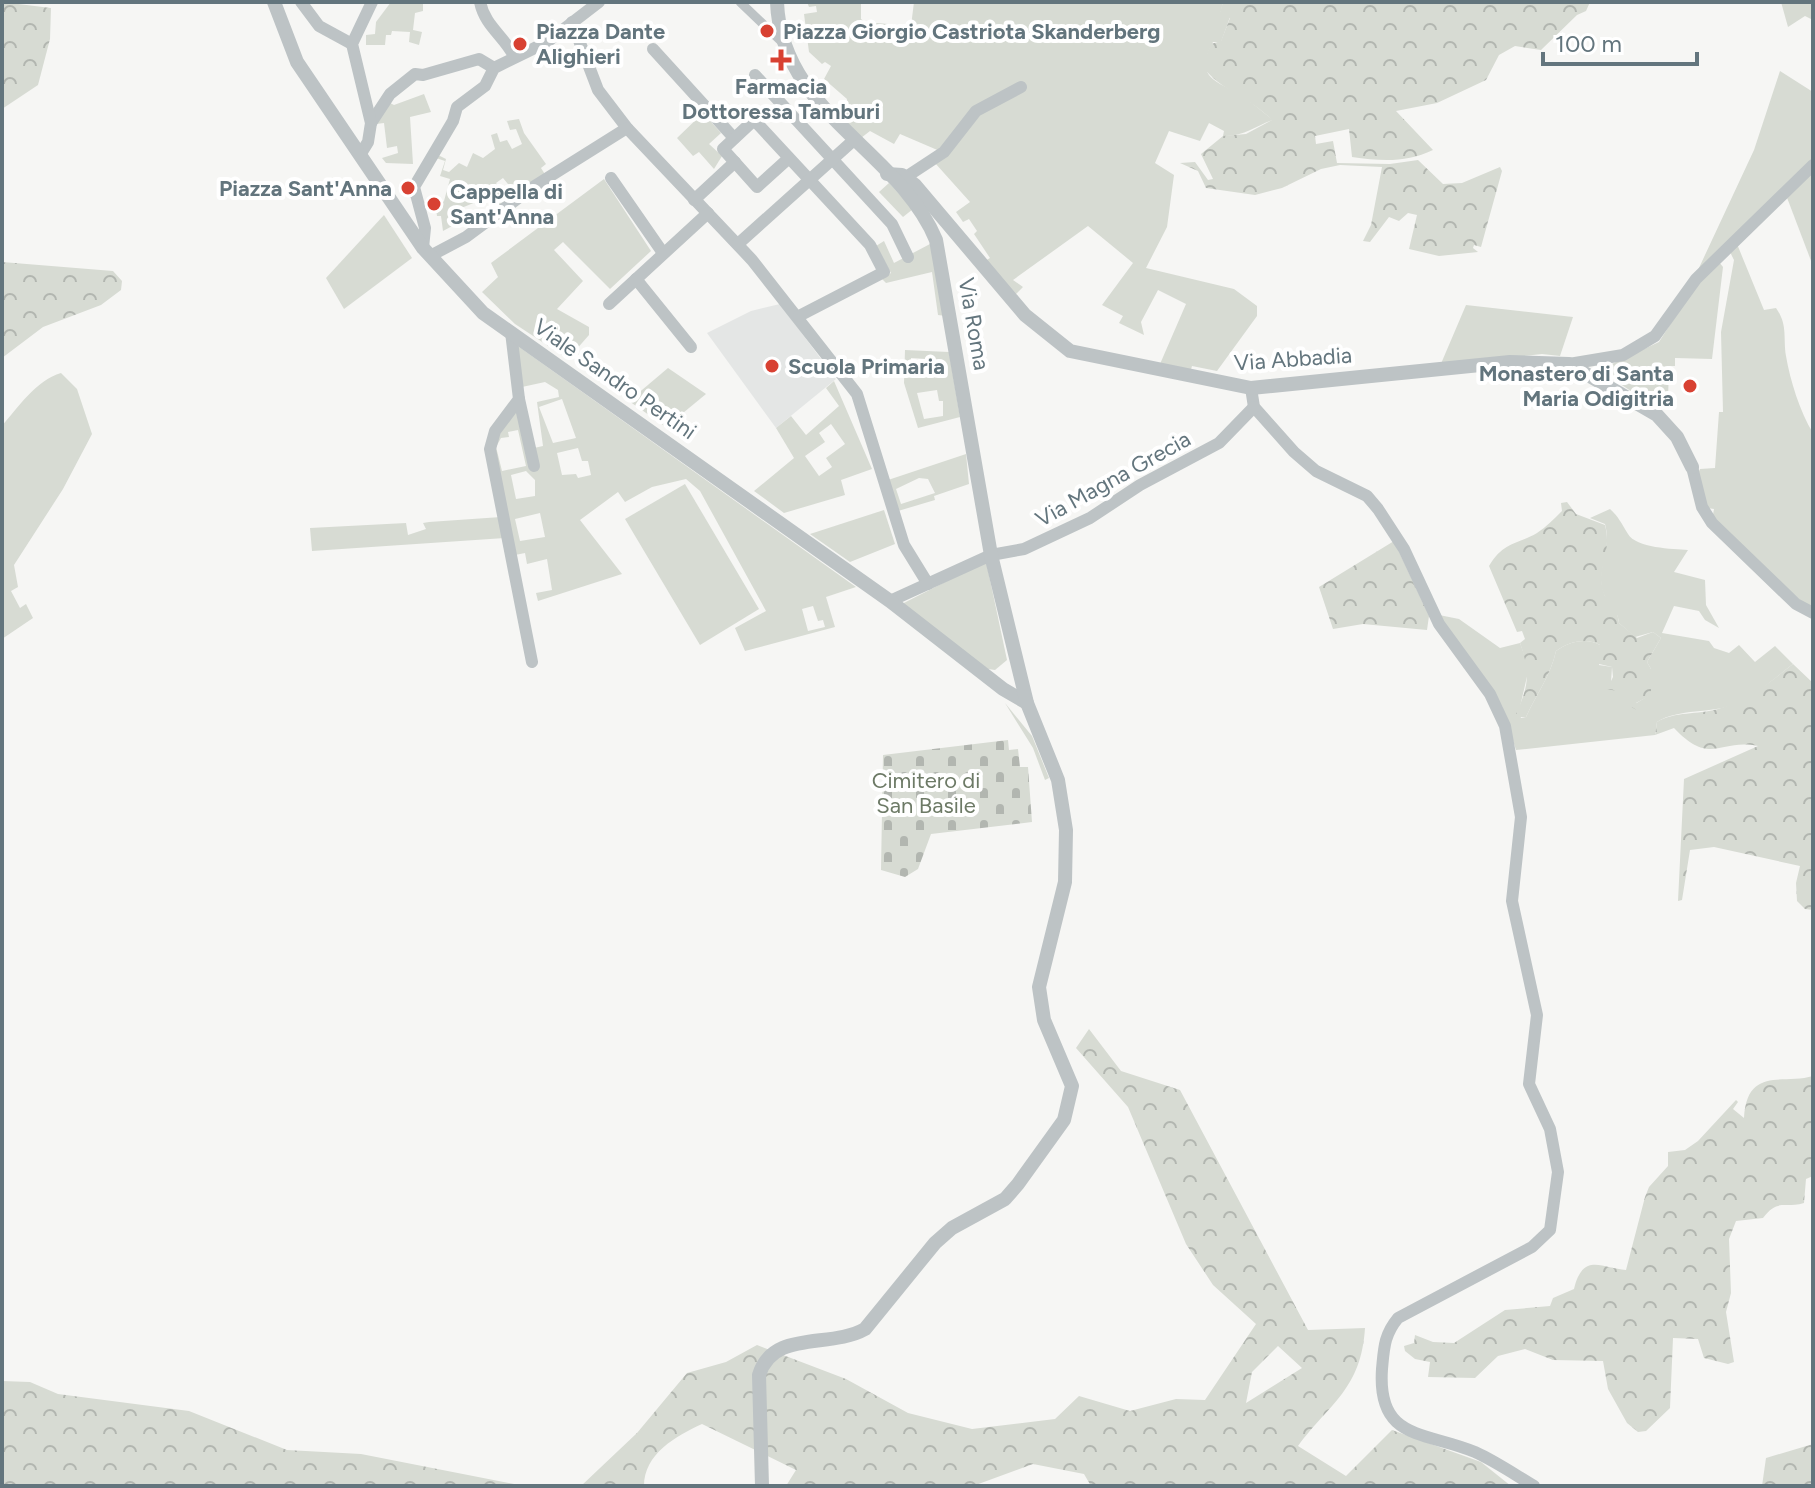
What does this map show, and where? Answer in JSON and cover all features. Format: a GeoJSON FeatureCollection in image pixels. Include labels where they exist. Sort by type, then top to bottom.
{"type":"FeatureCollection","features":[{"type":"Feature","properties":{"kind":"street","name":"Viale Sandro Pertini"},"geometry":{"type":"LineString","coordinates":[[274,2],[297,62],[426,252],[474,305],[890,601],[1003,689],[1027,703]]}},
{"type":"Feature","properties":{"kind":"street"},"geometry":{"type":"LineString","coordinates":[[301,2],[319,26],[352,44]]}},
{"type":"Feature","properties":{"kind":"street"},"geometry":{"type":"LineString","coordinates":[[360,155],[368,142],[371,123],[352,44],[372,2]]}},
{"type":"Feature","properties":{"kind":"street"},"geometry":{"type":"LineString","coordinates":[[480,2],[488,24],[507,43],[514,56]]}},
{"type":"Feature","properties":{"kind":"street"},"geometry":{"type":"LineString","coordinates":[[599,2],[547,42],[514,56],[457,107],[453,121],[414,187],[425,228],[426,252],[466,237],[533,187],[627,128]]}},
{"type":"Feature","properties":{"kind":"street"},"geometry":{"type":"LineString","coordinates":[[740,2],[784,44]]}},
{"type":"Feature","properties":{"kind":"street","name":"Via Roma"},"geometry":{"type":"LineString","coordinates":[[762,1486],[759,1375],[763,1361],[784,1346],[852,1337],[865,1329],[935,1243],[952,1228],[1005,1199],[1064,1120],[1072,1086],[1044,1020],[1039,987],[1065,882],[1066,830],[1058,780],[1027,703],[991,555],[936,240],[919,210],[802,80],[784,44],[777,2]]}},
{"type":"Feature","properties":{"kind":"street"},"geometry":{"type":"LineString","coordinates":[[572,22],[598,90],[627,128],[738,244],[799,316],[857,394],[904,545],[928,584]]}},
{"type":"Feature","properties":{"kind":"street"},"geometry":{"type":"LineString","coordinates":[[653,49],[734,138]]}},
{"type":"Feature","properties":{"kind":"street"},"geometry":{"type":"LineString","coordinates":[[371,123],[390,94],[415,74],[438,72],[479,59],[492,74]]}},
{"type":"Feature","properties":{"kind":"street"},"geometry":{"type":"LineString","coordinates":[[755,75],[892,224],[908,257]]}},
{"type":"Feature","properties":{"kind":"street"},"geometry":{"type":"LineString","coordinates":[[887,174],[891,172],[906,177],[944,152],[976,111],[1021,87]]}},
{"type":"Feature","properties":{"kind":"street"},"geometry":{"type":"LineString","coordinates":[[789,158],[757,187],[723,149],[754,120],[870,245],[884,272],[799,316]]}},
{"type":"Feature","properties":{"kind":"street"},"geometry":{"type":"LineString","coordinates":[[738,244],[855,139]]}},
{"type":"Feature","properties":{"kind":"street"},"geometry":{"type":"LineString","coordinates":[[694,200],[735,162]]}},
{"type":"Feature","properties":{"kind":"street"},"geometry":{"type":"LineString","coordinates":[[1569,364],[1623,355],[1655,336],[1686,288],[1813,165]]}},
{"type":"Feature","properties":{"kind":"street","name":"Via Abbadia"},"geometry":{"type":"LineString","coordinates":[[906,177],[1025,315],[1070,351],[1194,379],[1251,388],[1510,362],[1569,364],[1657,415],[1677,437],[1692,467]]}},
{"type":"Feature","properties":{"kind":"street"},"geometry":{"type":"LineString","coordinates":[[611,178],[663,253]]}},
{"type":"Feature","properties":{"kind":"street"},"geometry":{"type":"LineString","coordinates":[[609,304],[708,213]]}},
{"type":"Feature","properties":{"kind":"street"},"geometry":{"type":"LineString","coordinates":[[636,279],[691,347]]}},
{"type":"Feature","properties":{"kind":"street"},"geometry":{"type":"LineString","coordinates":[[511,332],[519,399],[534,466]]}},
{"type":"Feature","properties":{"kind":"street"},"geometry":{"type":"LineString","coordinates":[[1251,388],[1254,407],[1316,471],[1361,492],[1372,501],[1404,549],[1439,624],[1490,694],[1505,726],[1521,817],[1512,901],[1537,1015],[1529,1084],[1550,1129],[1556,1160],[1553,1217],[1545,1238],[1532,1247],[1398,1318],[1385,1335],[1382,1378],[1386,1412],[1397,1423],[1429,1439],[1473,1452],[1534,1486]]}},
{"type":"Feature","properties":{"kind":"street"},"geometry":{"type":"LineString","coordinates":[[519,399],[495,431],[490,449],[532,662]]}},
{"type":"Feature","properties":{"kind":"street","name":"Via Magna Grecia"},"geometry":{"type":"LineString","coordinates":[[890,601],[991,555],[1024,549],[1090,518],[1140,485],[1219,443],[1254,407]]}},
{"type":"Feature","properties":{"kind":"street"},"geometry":{"type":"LineString","coordinates":[[1692,467],[1702,507],[1712,523],[1796,604],[1813,613]]}},
{"type":"Feature","properties":{"kind":"shaded area"},"geometry":{"type":"Polygon","coordinates":[[[780,304],[836,379],[776,428],[707,333],[751,311],[780,304]]]}},
{"type":"Feature","properties":{"kind":"green space"},"geometry":{"type":"Polygon","coordinates":[[[2,2],[51,8],[50,39],[38,85],[2,109],[2,2]]]}},
{"type":"Feature","properties":{"kind":"green space"},"geometry":{"type":"Polygon","coordinates":[[[391,2],[423,2],[423,11],[415,13],[413,30],[422,32],[419,45],[409,42],[410,32],[392,31],[391,35],[386,35],[385,45],[366,45],[366,35],[375,34],[376,22],[391,2]]]}},
{"type":"Feature","properties":{"kind":"green space"},"geometry":{"type":"Polygon","coordinates":[[[807,2],[861,2],[861,19],[865,22],[911,26],[914,2],[1223,2],[1220,15],[1230,17],[1221,42],[1213,42],[1207,55],[1207,72],[1218,83],[1273,120],[1230,136],[1223,136],[1224,131],[1209,123],[1200,141],[1169,131],[1155,163],[1174,175],[1167,227],[1146,268],[1234,289],[1257,306],[1257,316],[1217,371],[1192,366],[1190,373],[1160,364],[1186,304],[1158,290],[1141,322],[1144,335],[1119,323],[1123,316],[1102,305],[1133,263],[1088,226],[1013,280],[1023,287],[1013,297],[985,261],[990,258],[974,234],[977,231],[969,219],[963,222],[956,212],[970,202],[935,163],[942,152],[900,134],[894,144],[870,131],[861,138],[844,120],[847,99],[824,79],[831,66],[825,62],[822,64],[809,52],[804,14],[817,12],[816,6],[809,7],[807,2]]]}},
{"type":"Feature","properties":{"kind":"green space"},"geometry":{"type":"Polygon","coordinates":[[[1223,2],[1590,2],[1586,11],[1577,15],[1541,50],[1515,46],[1499,55],[1486,80],[1437,103],[1396,111],[1433,150],[1403,159],[1352,157],[1349,129],[1315,136],[1316,144],[1333,141],[1337,163],[1390,164],[1418,160],[1443,184],[1462,183],[1500,167],[1502,171],[1481,247],[1474,245],[1473,248],[1478,252],[1439,256],[1409,249],[1417,215],[1408,213],[1399,221],[1389,217],[1370,242],[1363,241],[1371,225],[1382,167],[1340,165],[1321,169],[1282,188],[1255,195],[1206,188],[1198,171],[1180,163],[1195,162],[1208,180],[1213,179],[1201,154],[1223,136],[1246,134],[1272,120],[1218,82],[1202,66],[1211,44],[1221,41],[1230,18],[1219,16],[1223,2]]]}},
{"type":"Feature","properties":{"kind":"green space"},"geometry":{"type":"Polygon","coordinates":[[[1781,2],[1813,2],[1813,20],[1805,16],[1788,27],[1781,2]]]}},
{"type":"Feature","properties":{"kind":"green space"},"geometry":{"type":"Polygon","coordinates":[[[1780,71],[1813,92],[1813,159],[1698,270],[1754,150],[1780,71]]]}},
{"type":"Feature","properties":{"kind":"green space"},"geometry":{"type":"Polygon","coordinates":[[[424,94],[431,112],[410,117],[413,164],[386,163],[382,158],[398,153],[397,146],[387,148],[384,123],[376,124],[390,103],[394,105],[424,94]]]}},
{"type":"Feature","properties":{"kind":"green space"},"geometry":{"type":"Polygon","coordinates":[[[703,113],[721,133],[709,144],[722,156],[714,169],[699,152],[693,156],[677,138],[703,113]]]}},
{"type":"Feature","properties":{"kind":"green space"},"geometry":{"type":"Polygon","coordinates":[[[519,119],[524,133],[546,164],[541,168],[546,176],[528,187],[523,181],[512,189],[503,178],[496,183],[508,201],[500,207],[487,188],[481,192],[475,187],[468,192],[476,202],[449,213],[456,224],[443,231],[441,216],[437,216],[436,209],[444,201],[450,179],[440,176],[445,161],[436,158],[438,155],[446,159],[443,170],[449,172],[459,163],[467,167],[473,153],[483,158],[495,149],[491,135],[497,133],[500,142],[507,140],[512,149],[522,144],[516,129],[510,130],[507,121],[519,119]]]}},
{"type":"Feature","properties":{"kind":"green space"},"geometry":{"type":"Polygon","coordinates":[[[1813,168],[1813,266],[1786,195],[1813,168]]]}},
{"type":"Feature","properties":{"kind":"green space"},"geometry":{"type":"Polygon","coordinates":[[[604,179],[651,251],[610,289],[563,242],[554,250],[583,281],[557,309],[589,327],[589,335],[568,359],[515,324],[482,292],[498,277],[491,263],[604,179]]]}},
{"type":"Feature","properties":{"kind":"green space"},"geometry":{"type":"Polygon","coordinates":[[[889,183],[913,209],[903,217],[879,192],[889,183]]]}},
{"type":"Feature","properties":{"kind":"green space"},"geometry":{"type":"Polygon","coordinates":[[[384,215],[412,258],[344,309],[326,278],[384,215]]]}},
{"type":"Feature","properties":{"kind":"green space"},"geometry":{"type":"Polygon","coordinates":[[[884,241],[894,263],[930,244],[946,316],[938,315],[932,272],[886,283],[882,279],[891,273],[876,246],[884,241]]]}},
{"type":"Feature","properties":{"kind":"green space"},"geometry":{"type":"Polygon","coordinates":[[[1737,244],[1764,310],[1776,308],[1782,320],[1790,375],[1813,433],[1813,612],[1712,520],[1714,509],[1707,508],[1698,473],[1700,469],[1715,468],[1719,412],[1723,412],[1721,332],[1734,260],[1730,252],[1737,244]]]}},
{"type":"Feature","properties":{"kind":"green space"},"geometry":{"type":"Polygon","coordinates":[[[2,262],[113,271],[122,281],[121,290],[101,305],[43,327],[2,358],[2,262]]]}},
{"type":"Feature","properties":{"kind":"green space"},"geometry":{"type":"Polygon","coordinates":[[[1719,262],[1723,267],[1712,359],[1675,358],[1675,366],[1669,366],[1668,400],[1634,393],[1599,370],[1659,342],[1694,287],[1719,262]]]}},
{"type":"Feature","properties":{"kind":"green space"},"geometry":{"type":"Polygon","coordinates":[[[1466,305],[1573,317],[1560,356],[1542,354],[1440,366],[1466,305]]]}},
{"type":"Feature","properties":{"kind":"green space"},"geometry":{"type":"Polygon","coordinates":[[[515,344],[856,587],[826,597],[835,627],[745,651],[735,628],[766,611],[700,491],[686,479],[652,487],[625,502],[618,492],[580,520],[622,574],[538,601],[536,593],[552,590],[547,559],[527,564],[525,553],[515,555],[494,452],[500,431],[521,400],[515,344]],[[545,382],[522,387],[534,448],[543,446],[537,402],[559,397],[558,390],[545,382]],[[562,399],[539,407],[553,443],[576,438],[562,399]],[[518,430],[508,432],[509,437],[501,438],[496,447],[502,471],[526,466],[518,430]],[[578,448],[557,453],[562,475],[576,474],[578,478],[591,475],[588,461],[582,461],[578,448]],[[526,471],[511,475],[516,499],[535,496],[535,480],[526,471]],[[540,513],[515,519],[520,541],[545,537],[540,513]],[[813,606],[802,609],[808,631],[825,627],[823,620],[818,621],[813,606]]]}},
{"type":"Feature","properties":{"kind":"green space"},"geometry":{"type":"Polygon","coordinates":[[[905,350],[949,352],[960,417],[918,428],[904,383],[905,350]],[[911,358],[911,373],[940,375],[941,360],[911,358]],[[937,390],[917,393],[924,419],[943,416],[943,401],[939,401],[937,390]]]}},
{"type":"Feature","properties":{"kind":"green space"},"geometry":{"type":"Polygon","coordinates":[[[668,368],[706,394],[666,427],[629,401],[668,368]]]}},
{"type":"Feature","properties":{"kind":"green space"},"geometry":{"type":"Polygon","coordinates":[[[61,373],[77,389],[92,434],[63,489],[14,565],[18,587],[11,591],[20,608],[26,604],[33,618],[2,639],[2,426],[36,388],[61,373]]]}},
{"type":"Feature","properties":{"kind":"green space"},"geometry":{"type":"Polygon","coordinates":[[[834,381],[872,469],[841,480],[845,495],[784,513],[754,491],[794,458],[776,428],[791,416],[806,435],[839,406],[826,388],[834,381]],[[831,424],[819,433],[825,442],[805,456],[819,476],[832,467],[826,458],[845,444],[831,424]]]}},
{"type":"Feature","properties":{"kind":"green space"},"geometry":{"type":"Polygon","coordinates":[[[966,454],[969,484],[934,496],[935,500],[898,511],[888,480],[966,454]],[[919,478],[896,489],[901,504],[935,493],[928,479],[919,478]]]}},
{"type":"Feature","properties":{"kind":"green space"},"geometry":{"type":"Polygon","coordinates":[[[685,484],[759,609],[700,645],[625,519],[685,484]]]}},
{"type":"Feature","properties":{"kind":"green space"},"geometry":{"type":"Polygon","coordinates":[[[1567,502],[1576,514],[1605,525],[1607,546],[1602,587],[1605,596],[1615,602],[1619,623],[1637,638],[1653,632],[1661,638],[1647,662],[1651,669],[1651,695],[1636,703],[1640,707],[1638,711],[1622,701],[1622,692],[1607,689],[1613,677],[1612,667],[1595,663],[1600,645],[1589,641],[1577,642],[1556,651],[1547,677],[1526,717],[1515,717],[1526,682],[1526,665],[1520,643],[1525,639],[1522,631],[1517,632],[1489,566],[1500,552],[1544,528],[1562,511],[1561,503],[1567,502]]]}},
{"type":"Feature","properties":{"kind":"green space"},"geometry":{"type":"Polygon","coordinates":[[[1610,509],[1632,539],[1655,547],[1688,550],[1674,572],[1705,580],[1706,605],[1719,628],[1705,620],[1699,611],[1674,606],[1662,633],[1709,641],[1714,648],[1729,653],[1739,645],[1755,662],[1775,646],[1793,664],[1759,691],[1736,704],[1675,715],[1657,722],[1655,735],[1516,750],[1502,706],[1439,615],[1459,619],[1500,648],[1520,643],[1529,668],[1519,711],[1521,718],[1526,717],[1543,685],[1556,651],[1577,642],[1589,641],[1600,645],[1599,665],[1612,667],[1611,682],[1623,692],[1623,698],[1635,704],[1651,694],[1651,669],[1647,662],[1661,638],[1653,632],[1635,637],[1619,623],[1602,589],[1601,572],[1607,533],[1605,524],[1590,518],[1610,509]]]}},
{"type":"Feature","properties":{"kind":"green space"},"geometry":{"type":"Polygon","coordinates":[[[884,510],[895,544],[850,562],[810,534],[884,510]]]}},
{"type":"Feature","properties":{"kind":"green space"},"geometry":{"type":"Polygon","coordinates":[[[501,517],[505,538],[312,551],[310,528],[406,523],[408,535],[426,529],[423,523],[501,517]]]}},
{"type":"Feature","properties":{"kind":"green space"},"geometry":{"type":"Polygon","coordinates":[[[1394,541],[1429,616],[1427,630],[1363,624],[1333,629],[1319,587],[1394,541]]]}},
{"type":"Feature","properties":{"kind":"green space"},"geometry":{"type":"Polygon","coordinates":[[[986,561],[1007,660],[995,670],[988,669],[900,605],[986,561]]]}},
{"type":"Feature","properties":{"kind":"green space"},"geometry":{"type":"Polygon","coordinates":[[[1793,664],[1813,683],[1813,910],[1805,909],[1797,901],[1796,883],[1800,866],[1714,847],[1690,850],[1682,900],[1678,901],[1684,779],[1758,746],[1734,745],[1707,749],[1687,740],[1674,728],[1655,735],[1657,722],[1671,716],[1729,706],[1758,690],[1793,664]]]}},
{"type":"Feature","properties":{"kind":"green space"},"geometry":{"type":"Polygon","coordinates":[[[1005,703],[1032,736],[1049,778],[1045,780],[1033,748],[1005,703]]]}},
{"type":"Feature","properties":{"kind":"green space","name":"Cimitero di San Basile"},"geometry":{"type":"Polygon","coordinates":[[[1008,740],[1009,750],[1018,749],[1020,767],[1028,767],[1032,822],[931,834],[918,869],[905,877],[881,870],[883,755],[1008,740]]]}},
{"type":"Feature","properties":{"kind":"green space"},"geometry":{"type":"Polygon","coordinates":[[[1089,1029],[1121,1071],[1180,1090],[1308,1330],[1365,1328],[1362,1349],[1351,1381],[1298,1446],[1346,1476],[1392,1430],[1481,1462],[1511,1486],[1091,1486],[1084,1474],[1033,1464],[973,1486],[786,1486],[796,1470],[702,1424],[672,1440],[655,1455],[645,1475],[644,1486],[581,1486],[637,1433],[687,1373],[726,1362],[757,1345],[846,1379],[908,1413],[972,1429],[1055,1419],[1079,1396],[1130,1411],[1176,1399],[1205,1400],[1256,1324],[1213,1285],[1186,1244],[1128,1107],[1076,1048],[1089,1029]],[[1278,1346],[1252,1372],[1246,1403],[1302,1368],[1278,1346]]]}},
{"type":"Feature","properties":{"kind":"green space"},"geometry":{"type":"Polygon","coordinates":[[[1813,1076],[1813,1176],[1806,1179],[1804,1203],[1777,1206],[1763,1218],[1736,1221],[1729,1239],[1731,1293],[1726,1312],[1734,1362],[1728,1364],[1704,1358],[1698,1339],[1673,1338],[1670,1408],[1646,1431],[1638,1432],[1627,1423],[1608,1389],[1603,1361],[1553,1360],[1525,1349],[1498,1356],[1475,1378],[1428,1377],[1430,1362],[1415,1359],[1405,1351],[1404,1346],[1414,1343],[1415,1335],[1433,1342],[1454,1343],[1505,1310],[1550,1306],[1553,1298],[1574,1289],[1578,1277],[1588,1266],[1626,1270],[1645,1197],[1649,1187],[1668,1166],[1668,1152],[1685,1150],[1698,1141],[1736,1100],[1738,1102],[1733,1109],[1744,1118],[1747,1102],[1759,1084],[1813,1076]]]}},
{"type":"Feature","properties":{"kind":"green space"},"geometry":{"type":"Polygon","coordinates":[[[2,1381],[30,1382],[58,1394],[189,1411],[287,1450],[361,1454],[524,1486],[2,1486],[2,1381]]]}},
{"type":"Feature","properties":{"kind":"green space"},"geometry":{"type":"Polygon","coordinates":[[[1813,1444],[1813,1486],[1762,1486],[1766,1458],[1813,1444]]]}},
{"type":"Feature","properties":{"kind":"place","name":"Piazza Giorgio Castriota Skanderberg"},"geometry":{"type":"Point","coordinates":[767,31]}},
{"type":"Feature","properties":{"kind":"place","name":"Piazza Dante Alighieri"},"geometry":{"type":"Point","coordinates":[520,44]}},
{"type":"Feature","properties":{"kind":"place","name":"Farmacia Dottoressa Tamburi"},"geometry":{"type":"Point","coordinates":[781,60]}},
{"type":"Feature","properties":{"kind":"place","name":"Piazza Sant'Anna"},"geometry":{"type":"Point","coordinates":[408,188]}},
{"type":"Feature","properties":{"kind":"place","name":"Cappella di Sant'Anna"},"geometry":{"type":"Point","coordinates":[434,204]}},
{"type":"Feature","properties":{"kind":"place","name":"Scuola Primaria"},"geometry":{"type":"Point","coordinates":[772,366]}},
{"type":"Feature","properties":{"kind":"place","name":"Monastero di Santa Maria Odigitria"},"geometry":{"type":"Point","coordinates":[1690,386]}}]}
